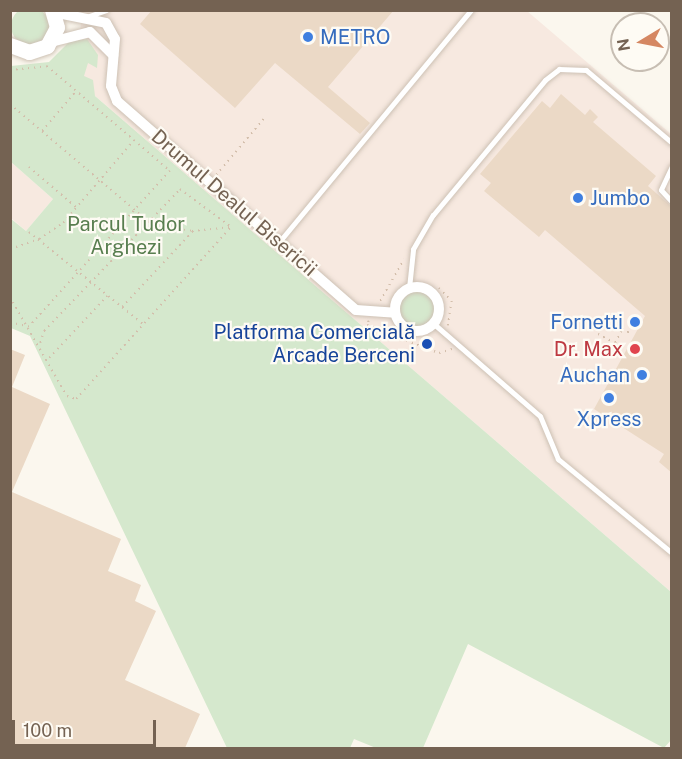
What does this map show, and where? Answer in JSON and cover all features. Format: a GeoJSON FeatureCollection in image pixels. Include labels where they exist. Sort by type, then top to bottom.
{"type":"FeatureCollection","features":[{"type":"Feature","properties":{"kind":"main road"},"geometry":{"type":"LineString","coordinates":[[14,50],[35,52],[51,42],[57,27],[53,11]]}},
{"type":"Feature","properties":{"kind":"street","name":"Drumul Dealul Bisericii"},"geometry":{"type":"LineString","coordinates":[[53,11],[87,17],[112,31],[111,86],[117,100],[356,310],[373,315]]}},
{"type":"Feature","properties":{"kind":"street"},"geometry":{"type":"LineString","coordinates":[[51,42],[90,32],[113,55]]}},
{"type":"Feature","properties":{"kind":"street"},"geometry":{"type":"LineString","coordinates":[[423,287],[436,297],[434,324],[411,331],[395,313],[396,301],[410,288],[423,287]]}},
{"type":"Feature","properties":{"kind":"street"},"geometry":{"type":"LineString","coordinates":[[373,315],[395,313]]}},
{"type":"Feature","properties":{"kind":"lane"},"geometry":{"type":"LineString","coordinates":[[87,17],[106,10]]}},
{"type":"Feature","properties":{"kind":"lane"},"geometry":{"type":"LineString","coordinates":[[279,242],[471,10]]}},
{"type":"Feature","properties":{"kind":"lane"},"geometry":{"type":"LineString","coordinates":[[410,288],[410,260],[433,215],[560,69],[586,70],[672,143]]}},
{"type":"Feature","properties":{"kind":"lane"},"geometry":{"type":"LineString","coordinates":[[672,166],[661,190],[672,202]]}},
{"type":"Feature","properties":{"kind":"lane"},"geometry":{"type":"LineString","coordinates":[[434,324],[540,416],[558,459],[672,553]]}},
{"type":"Feature","properties":{"kind":"path"},"geometry":{"type":"LineString","coordinates":[[10,70],[47,66],[171,173],[30,326]]}},
{"type":"Feature","properties":{"kind":"path"},"geometry":{"type":"LineString","coordinates":[[42,131],[76,91]]}},
{"type":"Feature","properties":{"kind":"path"},"geometry":{"type":"LineString","coordinates":[[10,104],[148,223],[192,231],[231,227]]}},
{"type":"Feature","properties":{"kind":"path"},"geometry":{"type":"LineString","coordinates":[[218,174],[266,117]]}},
{"type":"Feature","properties":{"kind":"path"},"geometry":{"type":"LineString","coordinates":[[10,249],[39,240],[76,208],[134,140]]}},
{"type":"Feature","properties":{"kind":"path"},"geometry":{"type":"LineString","coordinates":[[29,167],[76,208]]}},
{"type":"Feature","properties":{"kind":"path"},"geometry":{"type":"LineString","coordinates":[[40,344],[44,331],[185,188],[231,227]]}},
{"type":"Feature","properties":{"kind":"path"},"geometry":{"type":"LineString","coordinates":[[10,297],[30,326],[67,396],[76,399],[231,227]]}},
{"type":"Feature","properties":{"kind":"path"},"geometry":{"type":"LineString","coordinates":[[122,307],[192,231]]}},
{"type":"Feature","properties":{"kind":"path"},"geometry":{"type":"LineString","coordinates":[[29,232],[143,324]]}},
{"type":"Feature","properties":{"kind":"path"},"geometry":{"type":"LineString","coordinates":[[410,260],[403,258],[367,325],[439,353],[448,353],[460,339],[446,319],[453,312],[452,301],[439,288]]}},
{"type":"Feature","properties":{"kind":"path"},"geometry":{"type":"LineString","coordinates":[[48,359],[108,296]]}},
{"type":"Feature","properties":{"kind":"path"},"geometry":{"type":"LineString","coordinates":[[10,323],[30,326]]}},
{"type":"Feature","properties":{"kind":"path"},"geometry":{"type":"LineString","coordinates":[[598,334],[615,343],[622,329],[632,334]]}},
{"type":"Feature","properties":{"kind":"shaded area"},"geometry":{"type":"Polygon","coordinates":[[[83,11],[527,11],[671,134],[671,592],[73,77],[83,11]]]}},
{"type":"Feature","properties":{"kind":"shaded area"},"geometry":{"type":"Polygon","coordinates":[[[11,162],[53,199],[26,231],[11,218],[11,162]]]}},
{"type":"Feature","properties":{"kind":"green space"},"geometry":{"type":"Polygon","coordinates":[[[30,7],[43,13],[49,26],[43,39],[30,45],[17,39],[11,26],[17,13],[30,7]]]}},
{"type":"Feature","properties":{"kind":"green space","name":"Parcul Tudor Arghezi"},"geometry":{"type":"Polygon","coordinates":[[[87,39],[98,55],[97,68],[88,63],[84,76],[93,80],[95,96],[671,592],[672,739],[664,748],[468,644],[423,748],[376,748],[354,739],[350,748],[227,748],[30,336],[11,328],[10,218],[26,231],[53,199],[11,162],[11,66],[49,62],[70,41],[87,39]]]}},
{"type":"Feature","properties":{"kind":"green space"},"geometry":{"type":"Polygon","coordinates":[[[417,290],[424,291],[430,296],[435,302],[435,316],[430,322],[424,327],[417,328],[410,327],[404,322],[399,316],[398,309],[399,302],[404,296],[410,291],[417,290]]]}},
{"type":"Feature","properties":{"kind":"building"},"geometry":{"type":"Polygon","coordinates":[[[152,10],[394,10],[328,87],[370,123],[360,134],[275,63],[235,108],[140,24],[152,10]]]}},
{"type":"Feature","properties":{"kind":"building","name":"Jumbo"},"geometry":{"type":"Polygon","coordinates":[[[561,94],[585,115],[590,109],[598,117],[593,122],[656,176],[648,186],[672,207],[672,473],[659,462],[664,454],[594,409],[645,316],[545,230],[539,237],[484,191],[491,183],[480,174],[542,101],[550,108],[561,94]]]}},
{"type":"Feature","properties":{"kind":"building"},"geometry":{"type":"Polygon","coordinates":[[[10,349],[25,355],[12,387],[50,404],[12,492],[121,539],[108,571],[141,585],[135,601],[156,611],[125,680],[200,714],[185,748],[10,748],[10,349]]]}},
{"type":"Feature","properties":{"kind":"place","name":"METRO"},"geometry":{"type":"Point","coordinates":[308,37]}},
{"type":"Feature","properties":{"kind":"place","name":"Jumbo"},"geometry":{"type":"Point","coordinates":[578,198]}},
{"type":"Feature","properties":{"kind":"place","name":"Fornetti"},"geometry":{"type":"Point","coordinates":[635,322]}},
{"type":"Feature","properties":{"kind":"place","name":"Platforma Comercială Arcade Berceni"},"geometry":{"type":"Point","coordinates":[427,344]}},
{"type":"Feature","properties":{"kind":"place","name":"Dr. Max"},"geometry":{"type":"Point","coordinates":[635,349]}},
{"type":"Feature","properties":{"kind":"place","name":"Auchan"},"geometry":{"type":"Point","coordinates":[642,375]}},
{"type":"Feature","properties":{"kind":"place","name":"Xpress"},"geometry":{"type":"Point","coordinates":[609,398]}}]}
